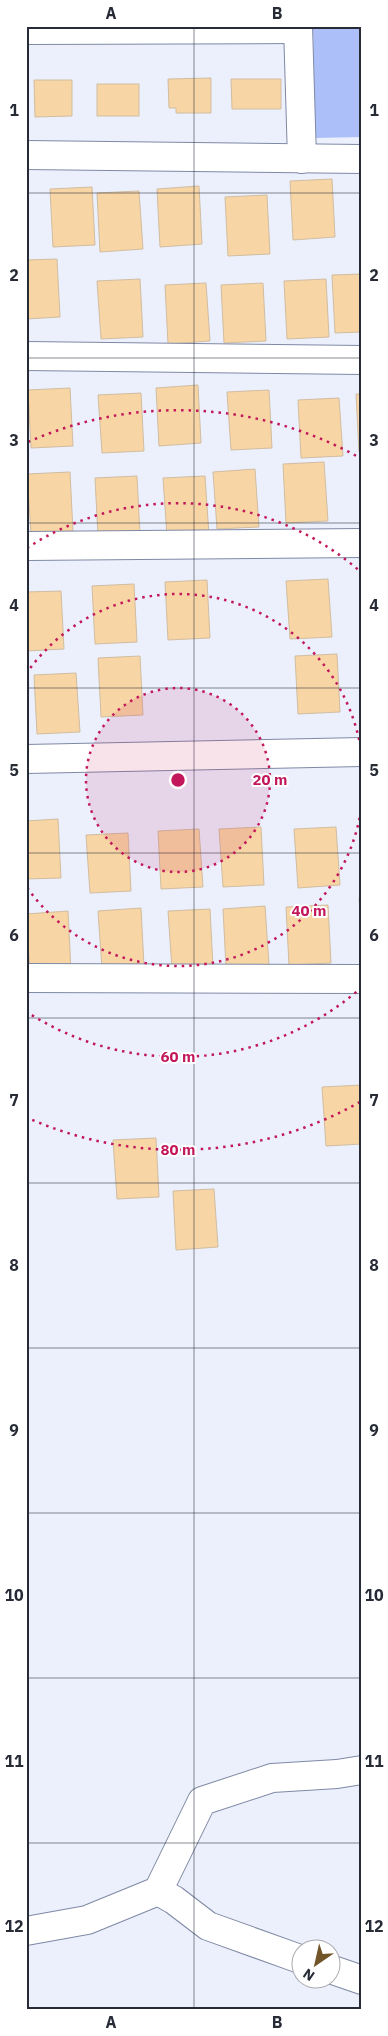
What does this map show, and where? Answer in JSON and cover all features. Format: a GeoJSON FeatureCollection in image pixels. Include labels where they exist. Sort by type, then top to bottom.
{"type":"FeatureCollection","features":[{"type":"Feature","properties":{"kind":"street"},"geometry":{"type":"LineString","coordinates":[[26,30],[298,28],[302,159]]}},
{"type":"Feature","properties":{"kind":"street"},"geometry":{"type":"LineString","coordinates":[[26,155],[362,159]]}},
{"type":"Feature","properties":{"kind":"street"},"geometry":{"type":"LineString","coordinates":[[26,356],[362,360]]}},
{"type":"Feature","properties":{"kind":"street"},"geometry":{"type":"LineString","coordinates":[[26,546],[362,543]]}},
{"type":"Feature","properties":{"kind":"street"},"geometry":{"type":"LineString","coordinates":[[26,759],[362,752]]}},
{"type":"Feature","properties":{"kind":"street"},"geometry":{"type":"LineString","coordinates":[[26,978],[362,978]]}},
{"type":"Feature","properties":{"kind":"street"},"geometry":{"type":"LineString","coordinates":[[26,1931],[88,1920],[158,1892],[202,1801],[272,1778],[337,1774],[362,1770]]}},
{"type":"Feature","properties":{"kind":"street"},"geometry":{"type":"LineString","coordinates":[[158,1892],[174,1900],[208,1926],[290,1955]]}},
{"type":"Feature","properties":{"kind":"street"},"geometry":{"type":"LineString","coordinates":[[340,1972],[362,1980]]}},
{"type":"Feature","properties":{"kind":"shaded area"},"geometry":{"type":"Polygon","coordinates":[[[313,26],[362,26],[362,137],[315,138],[313,26]]]}},
{"type":"Feature","properties":{"kind":"building"},"geometry":{"type":"Polygon","coordinates":[[[211,78],[211,113],[176,113],[176,108],[169,108],[168,79],[211,78]]]}},
{"type":"Feature","properties":{"kind":"building"},"geometry":{"type":"Polygon","coordinates":[[[231,79],[281,79],[281,109],[232,109],[231,79]]]}},
{"type":"Feature","properties":{"kind":"building"},"geometry":{"type":"Polygon","coordinates":[[[34,80],[72,80],[72,116],[35,117],[34,80]]]}},
{"type":"Feature","properties":{"kind":"building"},"geometry":{"type":"Polygon","coordinates":[[[97,84],[139,84],[139,116],[97,116],[97,84]]]}},
{"type":"Feature","properties":{"kind":"building"},"geometry":{"type":"Polygon","coordinates":[[[332,179],[335,237],[293,240],[290,181],[332,179]]]}},
{"type":"Feature","properties":{"kind":"building"},"geometry":{"type":"Polygon","coordinates":[[[199,186],[202,244],[160,247],[157,189],[199,186]]]}},
{"type":"Feature","properties":{"kind":"building"},"geometry":{"type":"Polygon","coordinates":[[[92,187],[95,245],[53,247],[50,189],[92,187]]]}},
{"type":"Feature","properties":{"kind":"building"},"geometry":{"type":"Polygon","coordinates":[[[139,191],[143,249],[100,252],[97,193],[139,191]]]}},
{"type":"Feature","properties":{"kind":"building"},"geometry":{"type":"Polygon","coordinates":[[[267,195],[270,254],[228,256],[225,197],[267,195]]]}},
{"type":"Feature","properties":{"kind":"building"},"geometry":{"type":"Polygon","coordinates":[[[57,259],[60,317],[26,319],[26,260],[57,259]]]}},
{"type":"Feature","properties":{"kind":"building"},"geometry":{"type":"Polygon","coordinates":[[[362,274],[362,332],[335,333],[332,275],[362,274]]]}},
{"type":"Feature","properties":{"kind":"building"},"geometry":{"type":"Polygon","coordinates":[[[140,279],[143,337],[101,339],[97,281],[140,279]]]}},
{"type":"Feature","properties":{"kind":"building"},"geometry":{"type":"Polygon","coordinates":[[[326,279],[329,337],[287,339],[284,281],[326,279]]]}},
{"type":"Feature","properties":{"kind":"building"},"geometry":{"type":"Polygon","coordinates":[[[206,283],[210,341],[168,344],[165,285],[206,283]]]}},
{"type":"Feature","properties":{"kind":"building"},"geometry":{"type":"Polygon","coordinates":[[[263,283],[266,341],[224,343],[221,285],[263,283]]]}},
{"type":"Feature","properties":{"kind":"building"},"geometry":{"type":"Polygon","coordinates":[[[198,385],[201,443],[159,446],[156,388],[198,385]]]}},
{"type":"Feature","properties":{"kind":"building"},"geometry":{"type":"Polygon","coordinates":[[[70,388],[73,446],[31,448],[28,390],[70,388]]]}},
{"type":"Feature","properties":{"kind":"building"},"geometry":{"type":"Polygon","coordinates":[[[269,390],[272,448],[231,450],[227,392],[269,390]]]}},
{"type":"Feature","properties":{"kind":"building"},"geometry":{"type":"Polygon","coordinates":[[[141,393],[144,451],[102,453],[98,395],[141,393]]]}},
{"type":"Feature","properties":{"kind":"building"},"geometry":{"type":"Polygon","coordinates":[[[356,394],[362,394],[362,452],[359,452],[356,394]]]}},
{"type":"Feature","properties":{"kind":"building"},"geometry":{"type":"Polygon","coordinates":[[[339,398],[343,456],[301,458],[298,400],[339,398]]]}},
{"type":"Feature","properties":{"kind":"building"},"geometry":{"type":"Polygon","coordinates":[[[324,462],[328,521],[286,523],[283,464],[324,462]]]}},
{"type":"Feature","properties":{"kind":"building"},"geometry":{"type":"Polygon","coordinates":[[[255,469],[259,527],[217,529],[213,472],[255,469]]]}},
{"type":"Feature","properties":{"kind":"building"},"geometry":{"type":"Polygon","coordinates":[[[70,472],[73,531],[31,533],[27,474],[70,472]]]}},
{"type":"Feature","properties":{"kind":"building"},"geometry":{"type":"Polygon","coordinates":[[[137,476],[140,534],[98,536],[95,478],[137,476]]]}},
{"type":"Feature","properties":{"kind":"building"},"geometry":{"type":"Polygon","coordinates":[[[205,476],[209,535],[167,536],[163,478],[205,476]]]}},
{"type":"Feature","properties":{"kind":"building"},"geometry":{"type":"Polygon","coordinates":[[[328,579],[332,637],[290,639],[286,581],[328,579]]]}},
{"type":"Feature","properties":{"kind":"building"},"geometry":{"type":"Polygon","coordinates":[[[207,580],[210,638],[168,640],[165,582],[207,580]]]}},
{"type":"Feature","properties":{"kind":"building"},"geometry":{"type":"Polygon","coordinates":[[[134,584],[137,642],[95,644],[92,586],[134,584]]]}},
{"type":"Feature","properties":{"kind":"building"},"geometry":{"type":"Polygon","coordinates":[[[61,591],[64,649],[26,651],[26,592],[61,591]]]}},
{"type":"Feature","properties":{"kind":"building"},"geometry":{"type":"Polygon","coordinates":[[[337,654],[340,712],[298,714],[295,656],[337,654]]]}},
{"type":"Feature","properties":{"kind":"building"},"geometry":{"type":"Polygon","coordinates":[[[140,656],[143,715],[101,717],[98,658],[140,656]]]}},
{"type":"Feature","properties":{"kind":"building"},"geometry":{"type":"Polygon","coordinates":[[[76,673],[80,732],[37,734],[34,675],[76,673]]]}},
{"type":"Feature","properties":{"kind":"building"},"geometry":{"type":"Polygon","coordinates":[[[58,819],[61,878],[26,879],[26,821],[58,819]]]}},
{"type":"Feature","properties":{"kind":"building"},"geometry":{"type":"Polygon","coordinates":[[[261,827],[264,885],[223,887],[219,829],[261,827]]]}},
{"type":"Feature","properties":{"kind":"building"},"geometry":{"type":"Polygon","coordinates":[[[336,827],[340,885],[298,888],[294,829],[336,827]]]}},
{"type":"Feature","properties":{"kind":"building"},"geometry":{"type":"Polygon","coordinates":[[[199,829],[203,887],[161,889],[158,831],[199,829]]]}},
{"type":"Feature","properties":{"kind":"building"},"geometry":{"type":"Polygon","coordinates":[[[128,833],[131,891],[90,893],[86,835],[128,833]]]}},
{"type":"Feature","properties":{"kind":"building"},"geometry":{"type":"Polygon","coordinates":[[[359,898],[362,898],[362,939],[359,898]]]}},
{"type":"Feature","properties":{"kind":"building"},"geometry":{"type":"Polygon","coordinates":[[[328,905],[331,963],[289,965],[286,907],[328,905]]]}},
{"type":"Feature","properties":{"kind":"building"},"geometry":{"type":"Polygon","coordinates":[[[265,906],[269,965],[226,967],[223,909],[265,906]]]}},
{"type":"Feature","properties":{"kind":"building"},"geometry":{"type":"Polygon","coordinates":[[[141,908],[144,966],[102,968],[98,911],[141,908]]]}},
{"type":"Feature","properties":{"kind":"building"},"geometry":{"type":"Polygon","coordinates":[[[210,909],[213,967],[172,969],[168,911],[210,909]]]}},
{"type":"Feature","properties":{"kind":"building"},"geometry":{"type":"Polygon","coordinates":[[[68,911],[71,970],[30,972],[26,914],[68,911]]]}},
{"type":"Feature","properties":{"kind":"building"},"geometry":{"type":"Polygon","coordinates":[[[362,1085],[362,1144],[326,1146],[322,1087],[362,1085]]]}},
{"type":"Feature","properties":{"kind":"building"},"geometry":{"type":"Polygon","coordinates":[[[156,1138],[159,1197],[117,1199],[113,1140],[156,1138]]]}},
{"type":"Feature","properties":{"kind":"building"},"geometry":{"type":"Polygon","coordinates":[[[214,1189],[218,1247],[176,1250],[173,1191],[214,1189]]]}}]}
